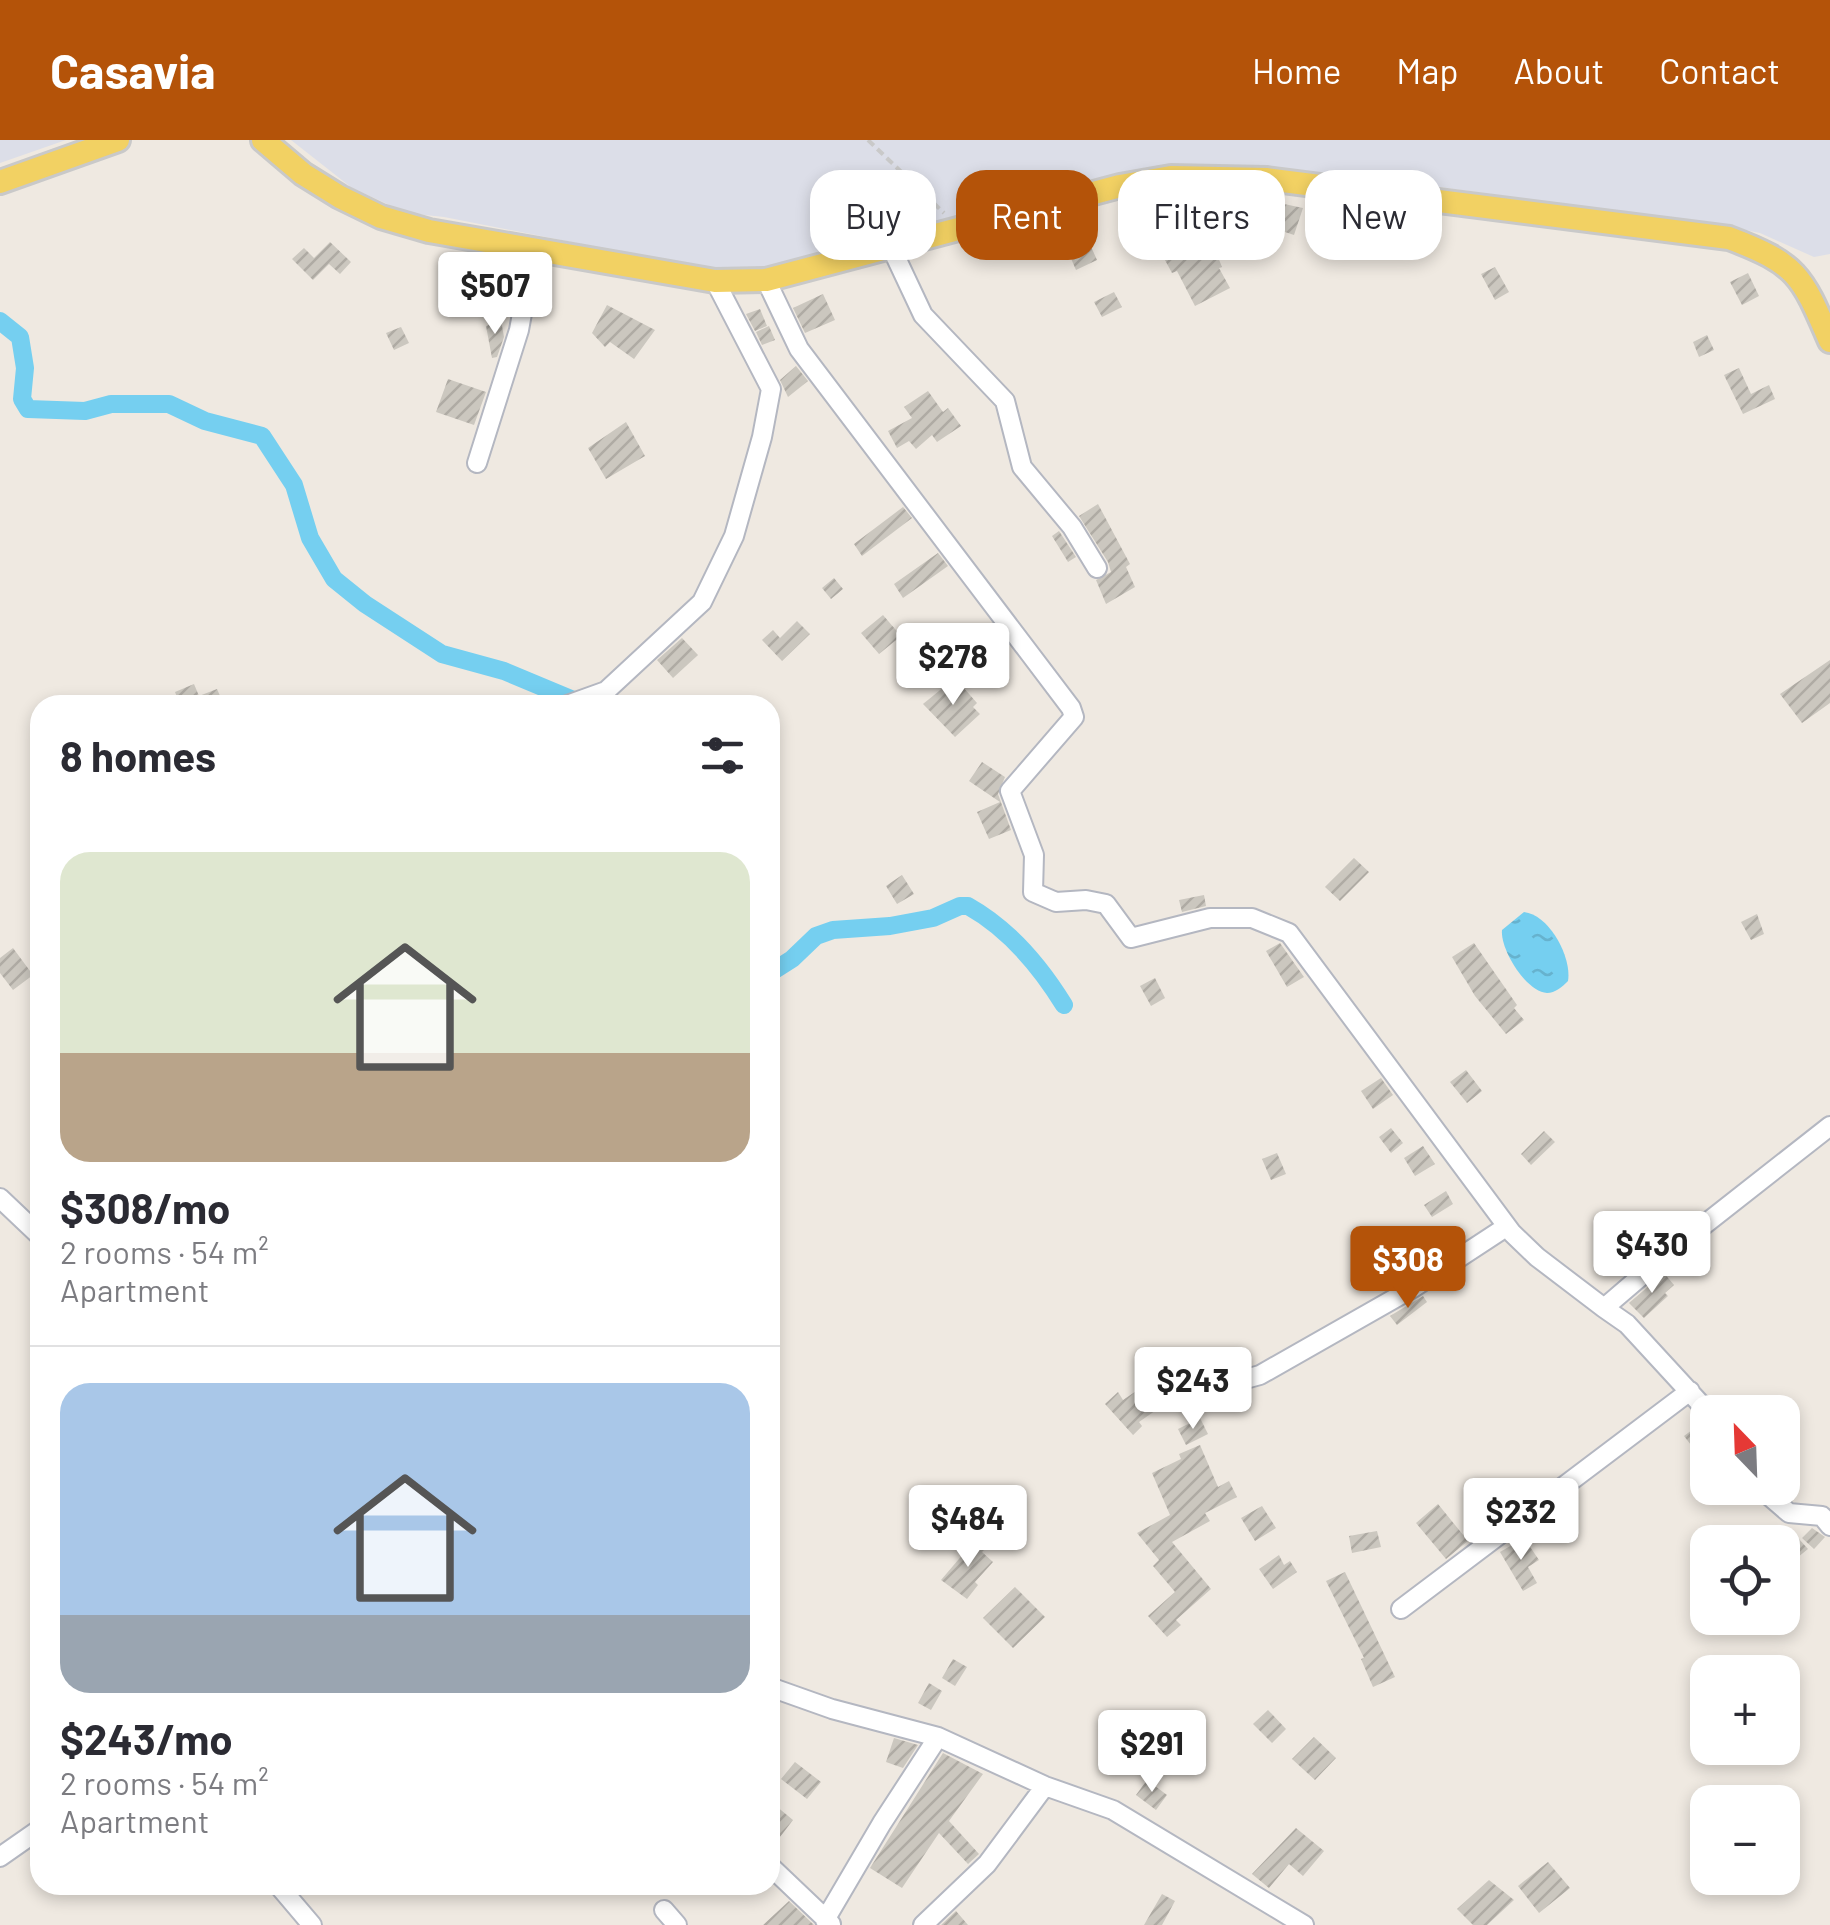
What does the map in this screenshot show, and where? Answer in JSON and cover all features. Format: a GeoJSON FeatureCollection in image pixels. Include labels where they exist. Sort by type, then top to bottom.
{"type":"FeatureCollection","features":[{"type":"Feature","properties":{"kind":"main road"},"geometry":{"type":"LineString","coordinates":[[0,182],[118,140]]}},
{"type":"Feature","properties":{"kind":"main road"},"geometry":{"type":"LineString","coordinates":[[263,140],[303,174],[382,217],[429,230],[715,280],[766,280],[842,260]]}},
{"type":"Feature","properties":{"kind":"main road"},"geometry":{"type":"LineString","coordinates":[[1098,192],[1172,178],[1266,179],[1729,238],[1786,263],[1805,284],[1830,341]]}},
{"type":"Feature","properties":{"kind":"street"},"geometry":{"type":"LineString","coordinates":[[477,463],[519,330],[534,248]]}},
{"type":"Feature","properties":{"kind":"street"},"geometry":{"type":"LineString","coordinates":[[898,260],[923,314],[1006,400],[1022,466],[1072,527],[1097,568]]}},
{"type":"Feature","properties":{"kind":"street"},"geometry":{"type":"LineString","coordinates":[[595,695],[606,691],[702,602],[734,536],[771,389],[715,280]]}},
{"type":"Feature","properties":{"kind":"street"},"geometry":{"type":"LineString","coordinates":[[766,280],[798,349],[1071,708],[1074,717],[1010,791],[1034,855],[1033,892],[1056,902],[1086,900],[1106,904],[1131,938],[1210,918],[1252,918],[1289,933],[1506,1227],[1536,1257],[1627,1324],[1693,1395]]}},
{"type":"Feature","properties":{"kind":"street"},"geometry":{"type":"LineString","coordinates":[[1604,1308],[1666,1254],[1830,1126]]}},
{"type":"Feature","properties":{"kind":"street"},"geometry":{"type":"LineString","coordinates":[[0,1198],[30,1226]]}},
{"type":"Feature","properties":{"kind":"street"},"geometry":{"type":"LineString","coordinates":[[1190,1394],[1260,1375],[1413,1288],[1506,1227]]}},
{"type":"Feature","properties":{"kind":"street"},"geometry":{"type":"LineString","coordinates":[[1401,1609],[1690,1391]]}},
{"type":"Feature","properties":{"kind":"street"},"geometry":{"type":"LineString","coordinates":[[1780,1505],[1789,1513],[1822,1516],[1830,1526]]}},
{"type":"Feature","properties":{"kind":"street"},"geometry":{"type":"LineString","coordinates":[[780,1691],[938,1737],[1045,1786],[1113,1810],[1304,1925]]}},
{"type":"Feature","properties":{"kind":"street"},"geometry":{"type":"LineString","coordinates":[[780,1876],[828,1922],[882,1822],[938,1737]]}},
{"type":"Feature","properties":{"kind":"street"},"geometry":{"type":"LineString","coordinates":[[923,1925],[986,1864],[1045,1786]]}},
{"type":"Feature","properties":{"kind":"street"},"geometry":{"type":"LineString","coordinates":[[0,1858],[30,1836]]}},
{"type":"Feature","properties":{"kind":"street"},"geometry":{"type":"LineString","coordinates":[[286,1895],[312,1925]]}},
{"type":"Feature","properties":{"kind":"street"},"geometry":{"type":"LineString","coordinates":[[664,1910],[677,1925]]}},
{"type":"Feature","properties":{"kind":"path"},"geometry":{"type":"LineString","coordinates":[[868,140],[956,224]]}},
{"type":"Feature","properties":{"kind":"shaded area"},"geometry":{"type":"Polygon","coordinates":[[[0,140],[66,140],[0,163],[0,140]]]}},
{"type":"Feature","properties":{"kind":"shaded area"},"geometry":{"type":"Polygon","coordinates":[[[291,140],[1830,140],[1830,254],[1814,257],[1760,233],[1720,225],[1442,187],[1442,170],[1305,170],[1305,175],[1285,173],[1285,170],[1118,170],[1118,183],[1098,188],[1098,170],[956,170],[956,225],[936,230],[936,170],[810,170],[810,260],[821,260],[767,274],[719,271],[407,213],[352,188],[291,140]]]}},
{"type":"Feature","properties":{"kind":"water"},"geometry":{"type":"Polygon","coordinates":[[[1524,912],[1542,921],[1563,950],[1568,981],[1553,992],[1539,991],[1523,978],[1505,948],[1502,930],[1524,912]]]}},
{"type":"Feature","properties":{"kind":"building"},"geometry":{"type":"Polygon","coordinates":[[[1285,204],[1303,208],[1294,235],[1285,232],[1285,204]]]}},
{"type":"Feature","properties":{"kind":"building"},"geometry":{"type":"Polygon","coordinates":[[[330,242],[351,262],[340,274],[329,264],[313,280],[292,259],[304,248],[314,258],[330,242]]]}},
{"type":"Feature","properties":{"kind":"building"},"geometry":{"type":"Polygon","coordinates":[[[1072,260],[1097,260],[1076,270],[1072,260]]]}},
{"type":"Feature","properties":{"kind":"building"},"geometry":{"type":"Polygon","coordinates":[[[1165,260],[1219,260],[1219,268],[1230,288],[1195,306],[1177,271],[1172,273],[1165,260]]]}},
{"type":"Feature","properties":{"kind":"building"},"geometry":{"type":"Polygon","coordinates":[[[1495,267],[1509,292],[1495,300],[1481,274],[1495,267]]]}},
{"type":"Feature","properties":{"kind":"building"},"geometry":{"type":"Polygon","coordinates":[[[1748,273],[1759,296],[1742,305],[1730,282],[1748,273]]]}},
{"type":"Feature","properties":{"kind":"building"},"geometry":{"type":"Polygon","coordinates":[[[1114,292],[1122,307],[1102,317],[1094,302],[1114,292]]]}},
{"type":"Feature","properties":{"kind":"building"},"geometry":{"type":"Polygon","coordinates":[[[823,294],[835,320],[805,333],[793,308],[823,294]]]}},
{"type":"Feature","properties":{"kind":"building"},"geometry":{"type":"Polygon","coordinates":[[[607,305],[655,330],[634,359],[610,342],[605,347],[592,333],[607,305]]]}},
{"type":"Feature","properties":{"kind":"building"},"geometry":{"type":"Polygon","coordinates":[[[760,309],[767,326],[755,331],[746,314],[760,309]]]}},
{"type":"Feature","properties":{"kind":"building"},"geometry":{"type":"Polygon","coordinates":[[[501,320],[504,337],[497,357],[492,358],[486,326],[501,320]]]}},
{"type":"Feature","properties":{"kind":"building"},"geometry":{"type":"Polygon","coordinates":[[[769,326],[775,340],[762,345],[756,332],[769,326]]]}},
{"type":"Feature","properties":{"kind":"building"},"geometry":{"type":"Polygon","coordinates":[[[401,327],[409,343],[394,350],[386,333],[401,327]]]}},
{"type":"Feature","properties":{"kind":"building"},"geometry":{"type":"Polygon","coordinates":[[[1707,335],[1714,350],[1699,357],[1693,342],[1707,335]]]}},
{"type":"Feature","properties":{"kind":"building"},"geometry":{"type":"Polygon","coordinates":[[[796,366],[808,381],[788,397],[780,380],[796,366]]]}},
{"type":"Feature","properties":{"kind":"building"},"geometry":{"type":"Polygon","coordinates":[[[1739,368],[1751,394],[1769,385],[1775,399],[1743,414],[1724,375],[1739,368]]]}},
{"type":"Feature","properties":{"kind":"building"},"geometry":{"type":"Polygon","coordinates":[[[448,379],[486,392],[474,425],[436,412],[448,379]]]}},
{"type":"Feature","properties":{"kind":"building"},"geometry":{"type":"Polygon","coordinates":[[[928,391],[943,412],[948,408],[961,426],[937,442],[932,435],[916,449],[909,441],[897,448],[888,431],[912,418],[904,407],[928,391]]]}},
{"type":"Feature","properties":{"kind":"building"},"geometry":{"type":"Polygon","coordinates":[[[626,422],[645,456],[606,479],[588,448],[626,422]]]}},
{"type":"Feature","properties":{"kind":"building"},"geometry":{"type":"Polygon","coordinates":[[[1098,504],[1130,564],[1126,567],[1135,587],[1106,604],[1096,580],[1111,572],[1108,562],[1079,516],[1098,504]]]}},
{"type":"Feature","properties":{"kind":"building"},"geometry":{"type":"Polygon","coordinates":[[[903,507],[912,518],[862,556],[854,544],[903,507]]]}},
{"type":"Feature","properties":{"kind":"building"},"geometry":{"type":"Polygon","coordinates":[[[1059,531],[1076,557],[1068,562],[1052,536],[1059,531]]]}},
{"type":"Feature","properties":{"kind":"building"},"geometry":{"type":"Polygon","coordinates":[[[938,553],[948,566],[903,598],[894,584],[938,553]]]}},
{"type":"Feature","properties":{"kind":"building"},"geometry":{"type":"Polygon","coordinates":[[[834,578],[843,589],[831,599],[822,588],[834,578]]]}},
{"type":"Feature","properties":{"kind":"building"},"geometry":{"type":"Polygon","coordinates":[[[883,615],[901,636],[879,654],[861,633],[883,615]]]}},
{"type":"Feature","properties":{"kind":"building"},"geometry":{"type":"Polygon","coordinates":[[[797,621],[810,634],[782,661],[762,640],[773,630],[780,638],[797,621]]]}},
{"type":"Feature","properties":{"kind":"building"},"geometry":{"type":"Polygon","coordinates":[[[682,638],[698,655],[673,678],[657,660],[682,638]]]}},
{"type":"Feature","properties":{"kind":"building"},"geometry":{"type":"Polygon","coordinates":[[[1830,660],[1830,703],[1802,723],[1780,694],[1830,660]]]}},
{"type":"Feature","properties":{"kind":"building"},"geometry":{"type":"Polygon","coordinates":[[[950,682],[958,690],[962,686],[977,703],[973,707],[980,714],[955,737],[923,704],[950,682]]]}},
{"type":"Feature","properties":{"kind":"building"},"geometry":{"type":"Polygon","coordinates":[[[194,684],[199,695],[176,695],[175,692],[194,684]]]}},
{"type":"Feature","properties":{"kind":"building"},"geometry":{"type":"Polygon","coordinates":[[[982,762],[1005,777],[998,794],[1011,830],[989,839],[977,812],[1000,802],[969,781],[982,762]]]}},
{"type":"Feature","properties":{"kind":"building"},"geometry":{"type":"Polygon","coordinates":[[[1354,858],[1369,872],[1340,901],[1325,887],[1354,858]]]}},
{"type":"Feature","properties":{"kind":"building"},"geometry":{"type":"Polygon","coordinates":[[[902,875],[914,894],[897,904],[886,886],[902,875]]]}},
{"type":"Feature","properties":{"kind":"building"},"geometry":{"type":"Polygon","coordinates":[[[1204,895],[1206,906],[1182,912],[1179,900],[1204,895]]]}},
{"type":"Feature","properties":{"kind":"building"},"geometry":{"type":"Polygon","coordinates":[[[1757,914],[1764,934],[1751,940],[1741,922],[1757,914]]]}},
{"type":"Feature","properties":{"kind":"building"},"geometry":{"type":"Polygon","coordinates":[[[1280,943],[1304,977],[1287,987],[1266,951],[1280,943]]]}},
{"type":"Feature","properties":{"kind":"building"},"geometry":{"type":"Polygon","coordinates":[[[1474,943],[1524,1020],[1506,1034],[1475,996],[1452,957],[1474,943]]]}},
{"type":"Feature","properties":{"kind":"building"},"geometry":{"type":"Polygon","coordinates":[[[13,948],[30,971],[30,977],[13,990],[0,973],[0,958],[13,948]]]}},
{"type":"Feature","properties":{"kind":"building"},"geometry":{"type":"Polygon","coordinates":[[[1155,978],[1165,998],[1151,1006],[1140,986],[1155,978]]]}},
{"type":"Feature","properties":{"kind":"building"},"geometry":{"type":"Polygon","coordinates":[[[1466,1070],[1482,1091],[1467,1103],[1450,1082],[1466,1070]]]}},
{"type":"Feature","properties":{"kind":"building"},"geometry":{"type":"Polygon","coordinates":[[[1381,1078],[1393,1095],[1373,1109],[1361,1091],[1381,1078]]]}},
{"type":"Feature","properties":{"kind":"building"},"geometry":{"type":"Polygon","coordinates":[[[1391,1128],[1403,1143],[1391,1153],[1379,1137],[1391,1128]]]}},
{"type":"Feature","properties":{"kind":"building"},"geometry":{"type":"Polygon","coordinates":[[[1544,1131],[1555,1142],[1531,1165],[1521,1154],[1544,1131]]]}},
{"type":"Feature","properties":{"kind":"building"},"geometry":{"type":"Polygon","coordinates":[[[1423,1146],[1435,1164],[1415,1176],[1404,1158],[1423,1146]]]}},
{"type":"Feature","properties":{"kind":"building"},"geometry":{"type":"Polygon","coordinates":[[[1277,1153],[1286,1174],[1271,1180],[1262,1159],[1277,1153]]]}},
{"type":"Feature","properties":{"kind":"building"},"geometry":{"type":"Polygon","coordinates":[[[1446,1191],[1453,1204],[1432,1217],[1424,1205],[1446,1191]]]}},
{"type":"Feature","properties":{"kind":"building"},"geometry":{"type":"Polygon","coordinates":[[[1664,1273],[1674,1285],[1644,1318],[1629,1303],[1664,1273]]]}},
{"type":"Feature","properties":{"kind":"building"},"geometry":{"type":"Polygon","coordinates":[[[1423,1296],[1427,1302],[1397,1325],[1390,1316],[1423,1296]]]}},
{"type":"Feature","properties":{"kind":"building"},"geometry":{"type":"Polygon","coordinates":[[[1157,1377],[1172,1399],[1139,1422],[1142,1426],[1133,1435],[1105,1404],[1118,1392],[1123,1400],[1157,1377]]]}},
{"type":"Feature","properties":{"kind":"building"},"geometry":{"type":"Polygon","coordinates":[[[1200,1418],[1208,1434],[1186,1445],[1178,1429],[1200,1418]]]}},
{"type":"Feature","properties":{"kind":"building"},"geometry":{"type":"Polygon","coordinates":[[[1200,1445],[1218,1487],[1229,1481],[1237,1497],[1205,1513],[1210,1521],[1172,1542],[1211,1589],[1176,1620],[1181,1625],[1167,1637],[1148,1616],[1175,1592],[1153,1566],[1159,1560],[1137,1533],[1170,1515],[1152,1473],[1200,1445]]]}},
{"type":"Feature","properties":{"kind":"building"},"geometry":{"type":"Polygon","coordinates":[[[1007,1492],[1017,1501],[1000,1518],[1006,1524],[990,1540],[974,1525],[1007,1492]]]}},
{"type":"Feature","properties":{"kind":"building"},"geometry":{"type":"Polygon","coordinates":[[[1438,1504],[1468,1541],[1446,1559],[1416,1523],[1438,1504]]]}},
{"type":"Feature","properties":{"kind":"building"},"geometry":{"type":"Polygon","coordinates":[[[1262,1506],[1276,1528],[1255,1541],[1241,1518],[1262,1506]]]}},
{"type":"Feature","properties":{"kind":"building"},"geometry":{"type":"Polygon","coordinates":[[[1812,1528],[1825,1537],[1814,1549],[1802,1538],[1812,1528]]]}},
{"type":"Feature","properties":{"kind":"building"},"geometry":{"type":"Polygon","coordinates":[[[1377,1531],[1381,1547],[1352,1553],[1349,1536],[1377,1531]]]}},
{"type":"Feature","properties":{"kind":"building"},"geometry":{"type":"Polygon","coordinates":[[[1524,1538],[1539,1560],[1528,1567],[1537,1583],[1523,1591],[1500,1552],[1524,1538]]]}},
{"type":"Feature","properties":{"kind":"building"},"geometry":{"type":"Polygon","coordinates":[[[976,1539],[993,1562],[975,1582],[978,1585],[967,1599],[941,1580],[976,1539]]]}},
{"type":"Feature","properties":{"kind":"building"},"geometry":{"type":"Polygon","coordinates":[[[1279,1555],[1284,1565],[1290,1561],[1297,1572],[1273,1589],[1259,1569],[1279,1555]]]}},
{"type":"Feature","properties":{"kind":"building"},"geometry":{"type":"Polygon","coordinates":[[[1345,1572],[1395,1677],[1373,1687],[1361,1659],[1364,1658],[1326,1581],[1345,1572]]]}},
{"type":"Feature","properties":{"kind":"building"},"geometry":{"type":"Polygon","coordinates":[[[1015,1587],[1045,1617],[1013,1648],[983,1618],[1015,1587]]]}},
{"type":"Feature","properties":{"kind":"building"},"geometry":{"type":"Polygon","coordinates":[[[953,1659],[967,1667],[955,1686],[942,1678],[953,1659]]]}},
{"type":"Feature","properties":{"kind":"building"},"geometry":{"type":"Polygon","coordinates":[[[929,1683],[942,1691],[931,1710],[918,1703],[929,1683]]]}},
{"type":"Feature","properties":{"kind":"building"},"geometry":{"type":"Polygon","coordinates":[[[1268,1710],[1286,1729],[1272,1743],[1253,1724],[1268,1710]]]}},
{"type":"Feature","properties":{"kind":"building"},"geometry":{"type":"Polygon","coordinates":[[[1314,1737],[1336,1758],[1315,1780],[1292,1759],[1314,1737]]]}},
{"type":"Feature","properties":{"kind":"building"},"geometry":{"type":"Polygon","coordinates":[[[894,1738],[918,1745],[903,1768],[886,1762],[894,1738]]]}},
{"type":"Feature","properties":{"kind":"building"},"geometry":{"type":"Polygon","coordinates":[[[943,1753],[983,1774],[949,1821],[979,1854],[968,1864],[939,1833],[902,1888],[870,1868],[943,1753]]]}},
{"type":"Feature","properties":{"kind":"building"},"geometry":{"type":"Polygon","coordinates":[[[795,1762],[821,1782],[807,1799],[781,1779],[795,1762]]]}},
{"type":"Feature","properties":{"kind":"building"},"geometry":{"type":"Polygon","coordinates":[[[1147,1780],[1167,1795],[1156,1810],[1136,1795],[1147,1780]]]}},
{"type":"Feature","properties":{"kind":"building"},"geometry":{"type":"Polygon","coordinates":[[[780,1809],[793,1820],[780,1837],[780,1809]]]}},
{"type":"Feature","properties":{"kind":"building"},"geometry":{"type":"Polygon","coordinates":[[[1296,1828],[1324,1851],[1303,1876],[1289,1864],[1269,1888],[1252,1874],[1296,1828]]]}},
{"type":"Feature","properties":{"kind":"building"},"geometry":{"type":"Polygon","coordinates":[[[1548,1862],[1570,1888],[1539,1913],[1518,1886],[1548,1862]]]}},
{"type":"Feature","properties":{"kind":"building"},"geometry":{"type":"Polygon","coordinates":[[[1489,1880],[1514,1900],[1487,1925],[1473,1925],[1457,1909],[1489,1880]]]}},
{"type":"Feature","properties":{"kind":"building"},"geometry":{"type":"Polygon","coordinates":[[[1162,1894],[1175,1901],[1162,1925],[1144,1925],[1162,1894]]]}},
{"type":"Feature","properties":{"kind":"building"},"geometry":{"type":"Polygon","coordinates":[[[789,1901],[814,1925],[763,1925],[789,1901]]]}},
{"type":"Feature","properties":{"kind":"building"},"geometry":{"type":"Polygon","coordinates":[[[956,1911],[968,1925],[941,1925],[956,1911]]]}},
{"type":"Feature","properties":{"kind":"waterway"},"geometry":{"type":"LineString","coordinates":[[0,321],[20,337],[25,368],[22,399],[28,409],[85,411],[111,404],[169,404],[205,421],[262,436],[294,485],[310,538],[334,579],[442,654],[504,671],[561,695]]}},
{"type":"Feature","properties":{"kind":"waterway"},"geometry":{"type":"LineString","coordinates":[[780,967],[816,936],[833,930],[890,926],[968,906],[1022,950],[1064,1005]]}}]}
